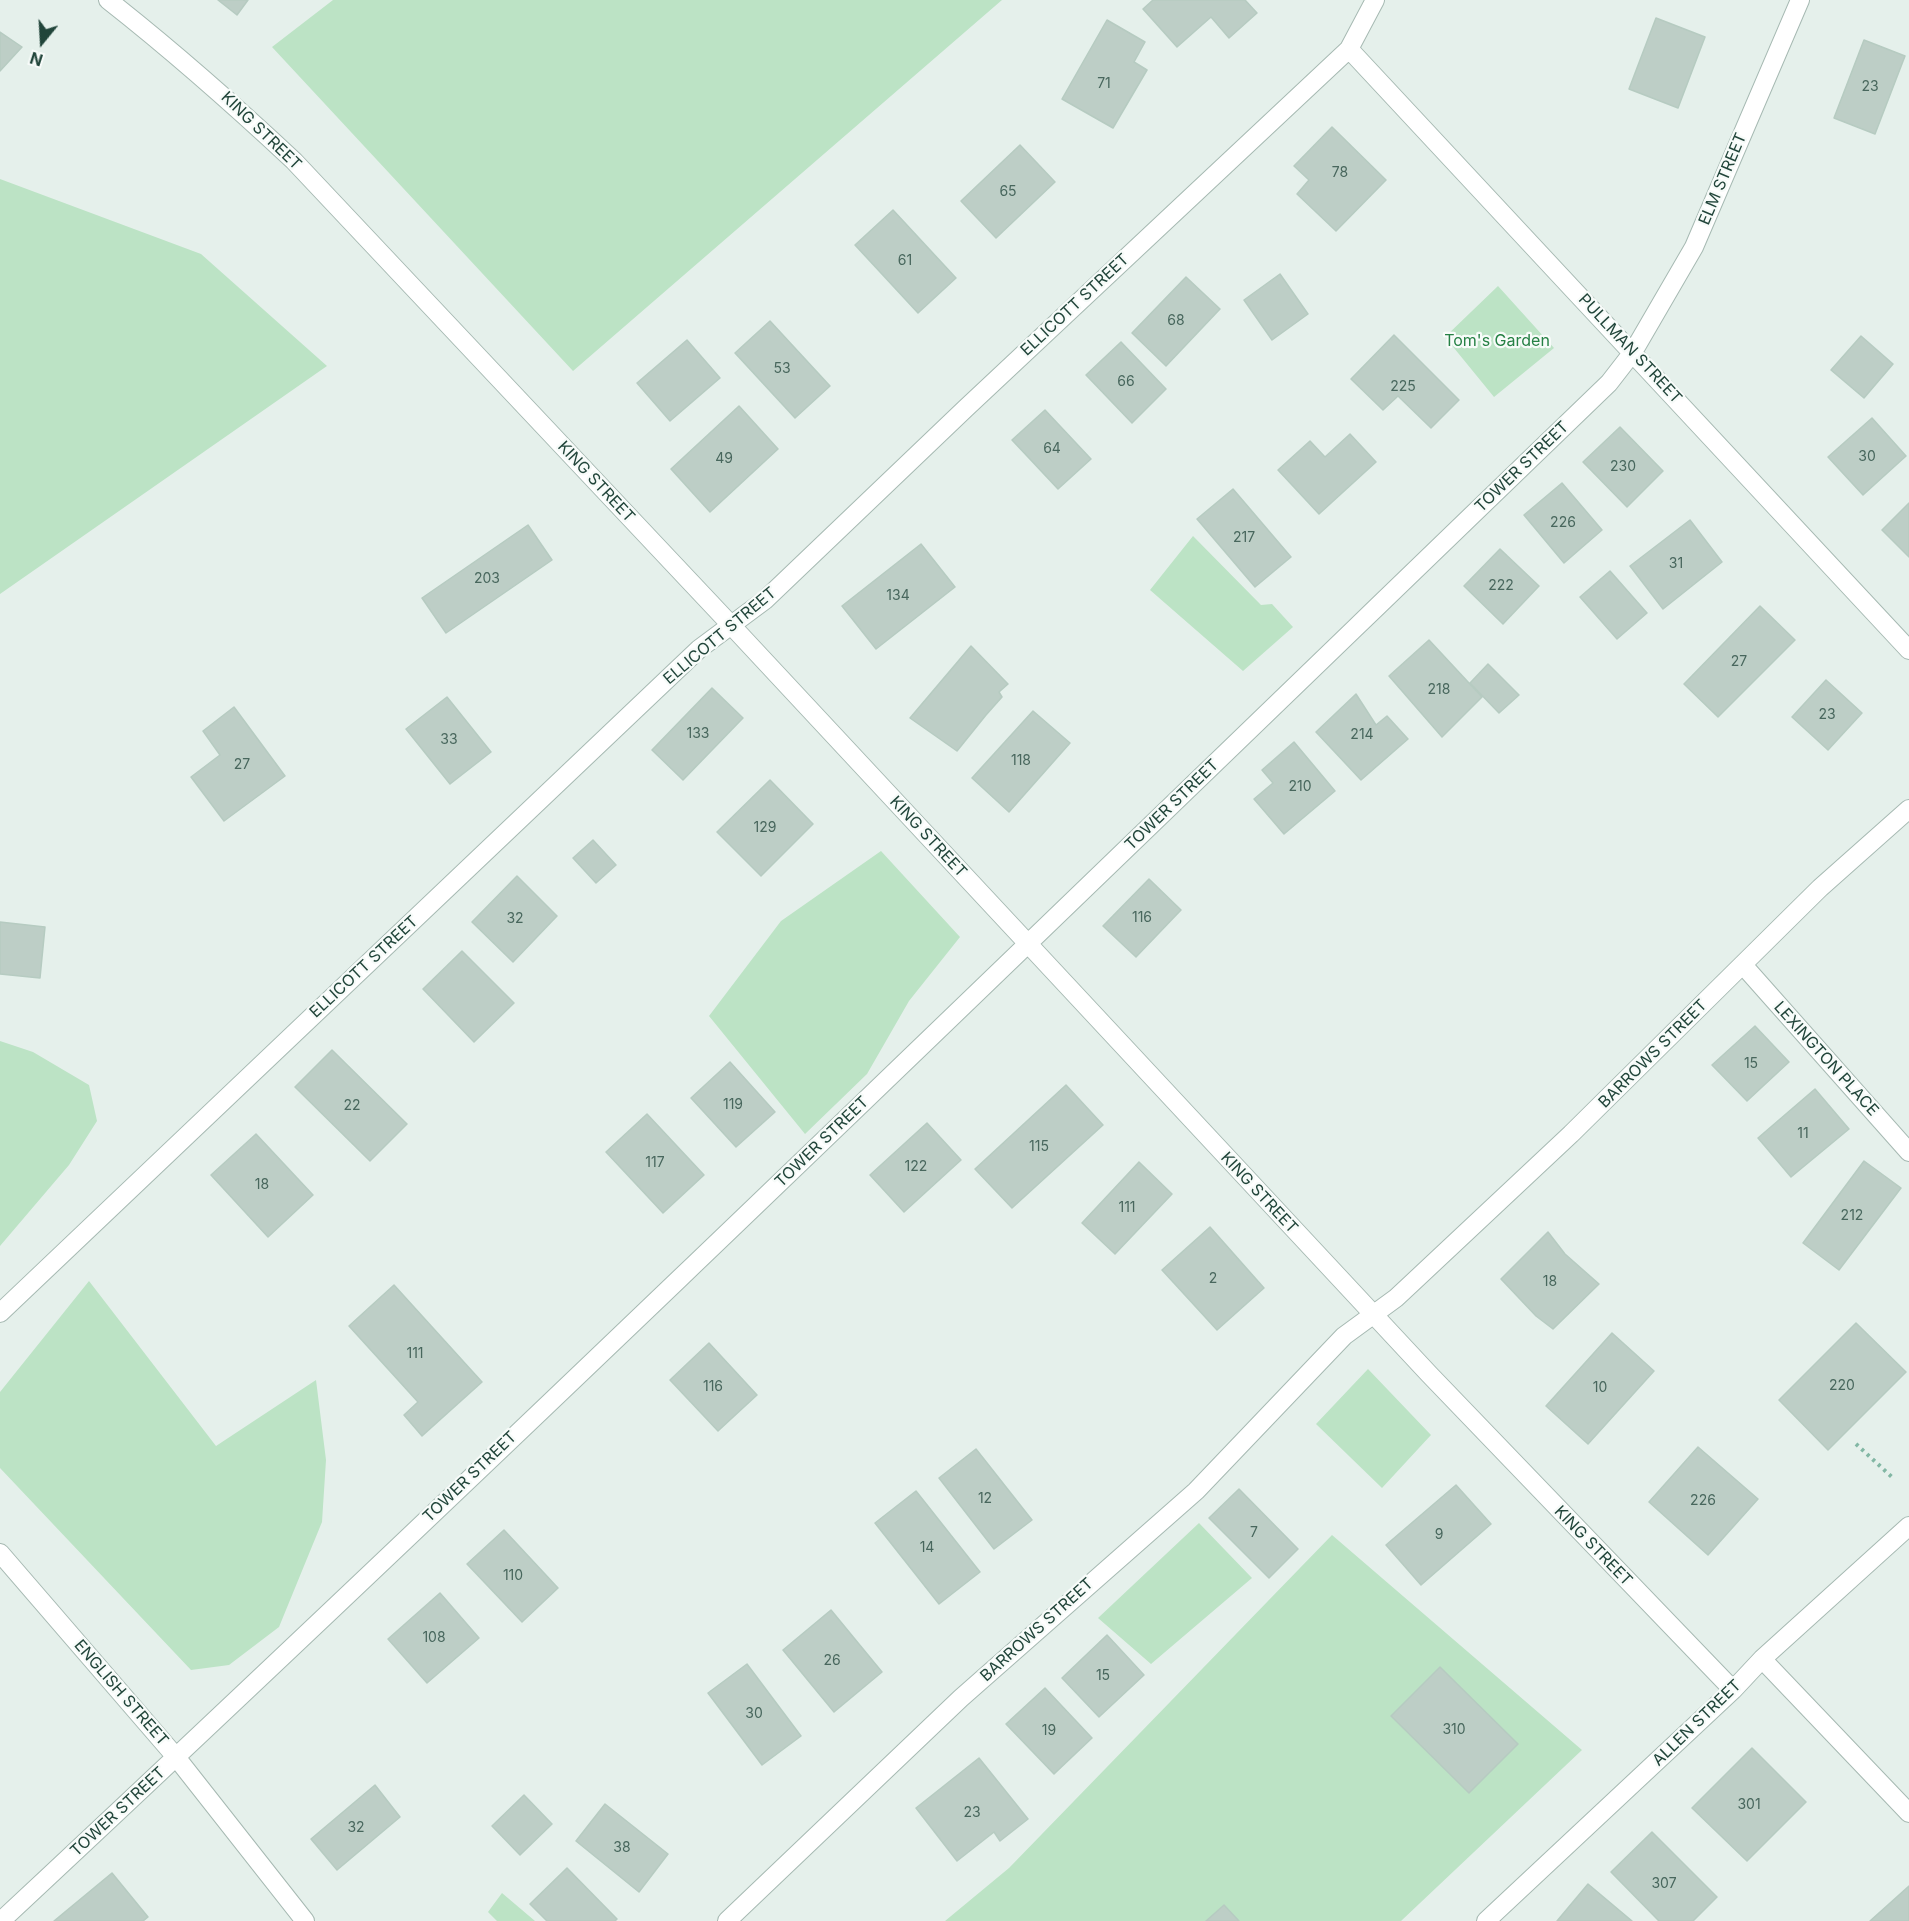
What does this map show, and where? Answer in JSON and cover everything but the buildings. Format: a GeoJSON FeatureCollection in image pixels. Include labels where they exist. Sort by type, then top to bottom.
{"type":"FeatureCollection","features":[{"type":"Feature","properties":{"kind":"street","name":"KING STREET"},"geometry":{"type":"LineString","coordinates":[[108,0],[166,45],[218,90],[294,161],[731,625],[1373,1314],[1733,1690]]}},
{"type":"Feature","properties":{"kind":"street","name":"ELLICOTT STREET"},"geometry":{"type":"LineString","coordinates":[[0,1313],[699,649],[765,600],[992,383],[1349,49],[1375,0]]}},
{"type":"Feature","properties":{"kind":"street","name":"ELM STREET"},"geometry":{"type":"LineString","coordinates":[[1633,352],[1694,247],[1800,0]]}},
{"type":"Feature","properties":{"kind":"street","name":"PULLMAN STREET"},"geometry":{"type":"LineString","coordinates":[[1349,49],[1909,650]]}},
{"type":"Feature","properties":{"kind":"street","name":"TOWER STREET"},"geometry":{"type":"LineString","coordinates":[[1,1921],[1028,945],[1609,383],[1633,352]]}},
{"type":"Feature","properties":{"kind":"street","name":"BARROWS STREET"},"geometry":{"type":"LineString","coordinates":[[727,1921],[961,1698],[1196,1491],[1344,1336],[1396,1298],[1571,1134],[1820,888],[1909,809]]}},
{"type":"Feature","properties":{"kind":"street","name":"LEXINGTON PLACE"},"geometry":{"type":"LineString","coordinates":[[1743,965],[1909,1152]]}},
{"type":"Feature","properties":{"kind":"street","name":"ALLEN STREET"},"geometry":{"type":"LineString","coordinates":[[1486,1921],[1733,1690],[1762,1659],[1909,1526]]}},
{"type":"Feature","properties":{"kind":"street","name":"ENGLISH STREET"},"geometry":{"type":"LineString","coordinates":[[0,1553],[176,1757],[305,1921]]}},
{"type":"Feature","properties":{"kind":"street"},"geometry":{"type":"LineString","coordinates":[[1762,1659],[1909,1813]]}},
{"type":"Feature","properties":{"kind":"path"},"geometry":{"type":"LineString","coordinates":[[1856,1444],[1893,1478]]}},
{"type":"Feature","properties":{"kind":"green space"},"geometry":{"type":"Polygon","coordinates":[[[333,0],[1002,0],[573,371],[272,47],[333,0]]]}},
{"type":"Feature","properties":{"kind":"green space"},"geometry":{"type":"Polygon","coordinates":[[[0,179],[201,254],[327,366],[0,594],[0,179]]]}},
{"type":"Feature","properties":{"kind":"green space","name":"Tom's Garden"},"geometry":{"type":"Polygon","coordinates":[[[1498,286],[1554,348],[1494,397],[1445,337],[1498,286]]]}},
{"type":"Feature","properties":{"kind":"green space"},"geometry":{"type":"Polygon","coordinates":[[[1193,536],[1261,605],[1272,604],[1293,627],[1243,671],[1150,590],[1193,536]]]}},
{"type":"Feature","properties":{"kind":"green space"},"geometry":{"type":"Polygon","coordinates":[[[881,851],[960,937],[909,1001],[867,1074],[805,1134],[709,1016],[781,921],[881,851]]]}},
{"type":"Feature","properties":{"kind":"green space"},"geometry":{"type":"Polygon","coordinates":[[[0,1041],[33,1052],[89,1085],[97,1121],[69,1165],[0,1246],[0,1041]]]}},
{"type":"Feature","properties":{"kind":"green space"},"geometry":{"type":"Polygon","coordinates":[[[89,1281],[216,1446],[316,1380],[326,1460],[322,1522],[279,1627],[229,1665],[191,1670],[0,1468],[0,1392],[89,1281]]]}},
{"type":"Feature","properties":{"kind":"green space"},"geometry":{"type":"Polygon","coordinates":[[[1368,1369],[1431,1435],[1382,1488],[1316,1424],[1368,1369]]]}},
{"type":"Feature","properties":{"kind":"green space"},"geometry":{"type":"Polygon","coordinates":[[[1199,1523],[1252,1578],[1151,1664],[1098,1618],[1199,1523]]]}},
{"type":"Feature","properties":{"kind":"green space"},"geometry":{"type":"Polygon","coordinates":[[[1332,1535],[1582,1750],[1401,1921],[945,1921],[1009,1868],[1332,1535]]]}},
{"type":"Feature","properties":{"kind":"green space"},"geometry":{"type":"Polygon","coordinates":[[[502,1893],[535,1921],[497,1921],[488,1912],[502,1893]]]}}]}
